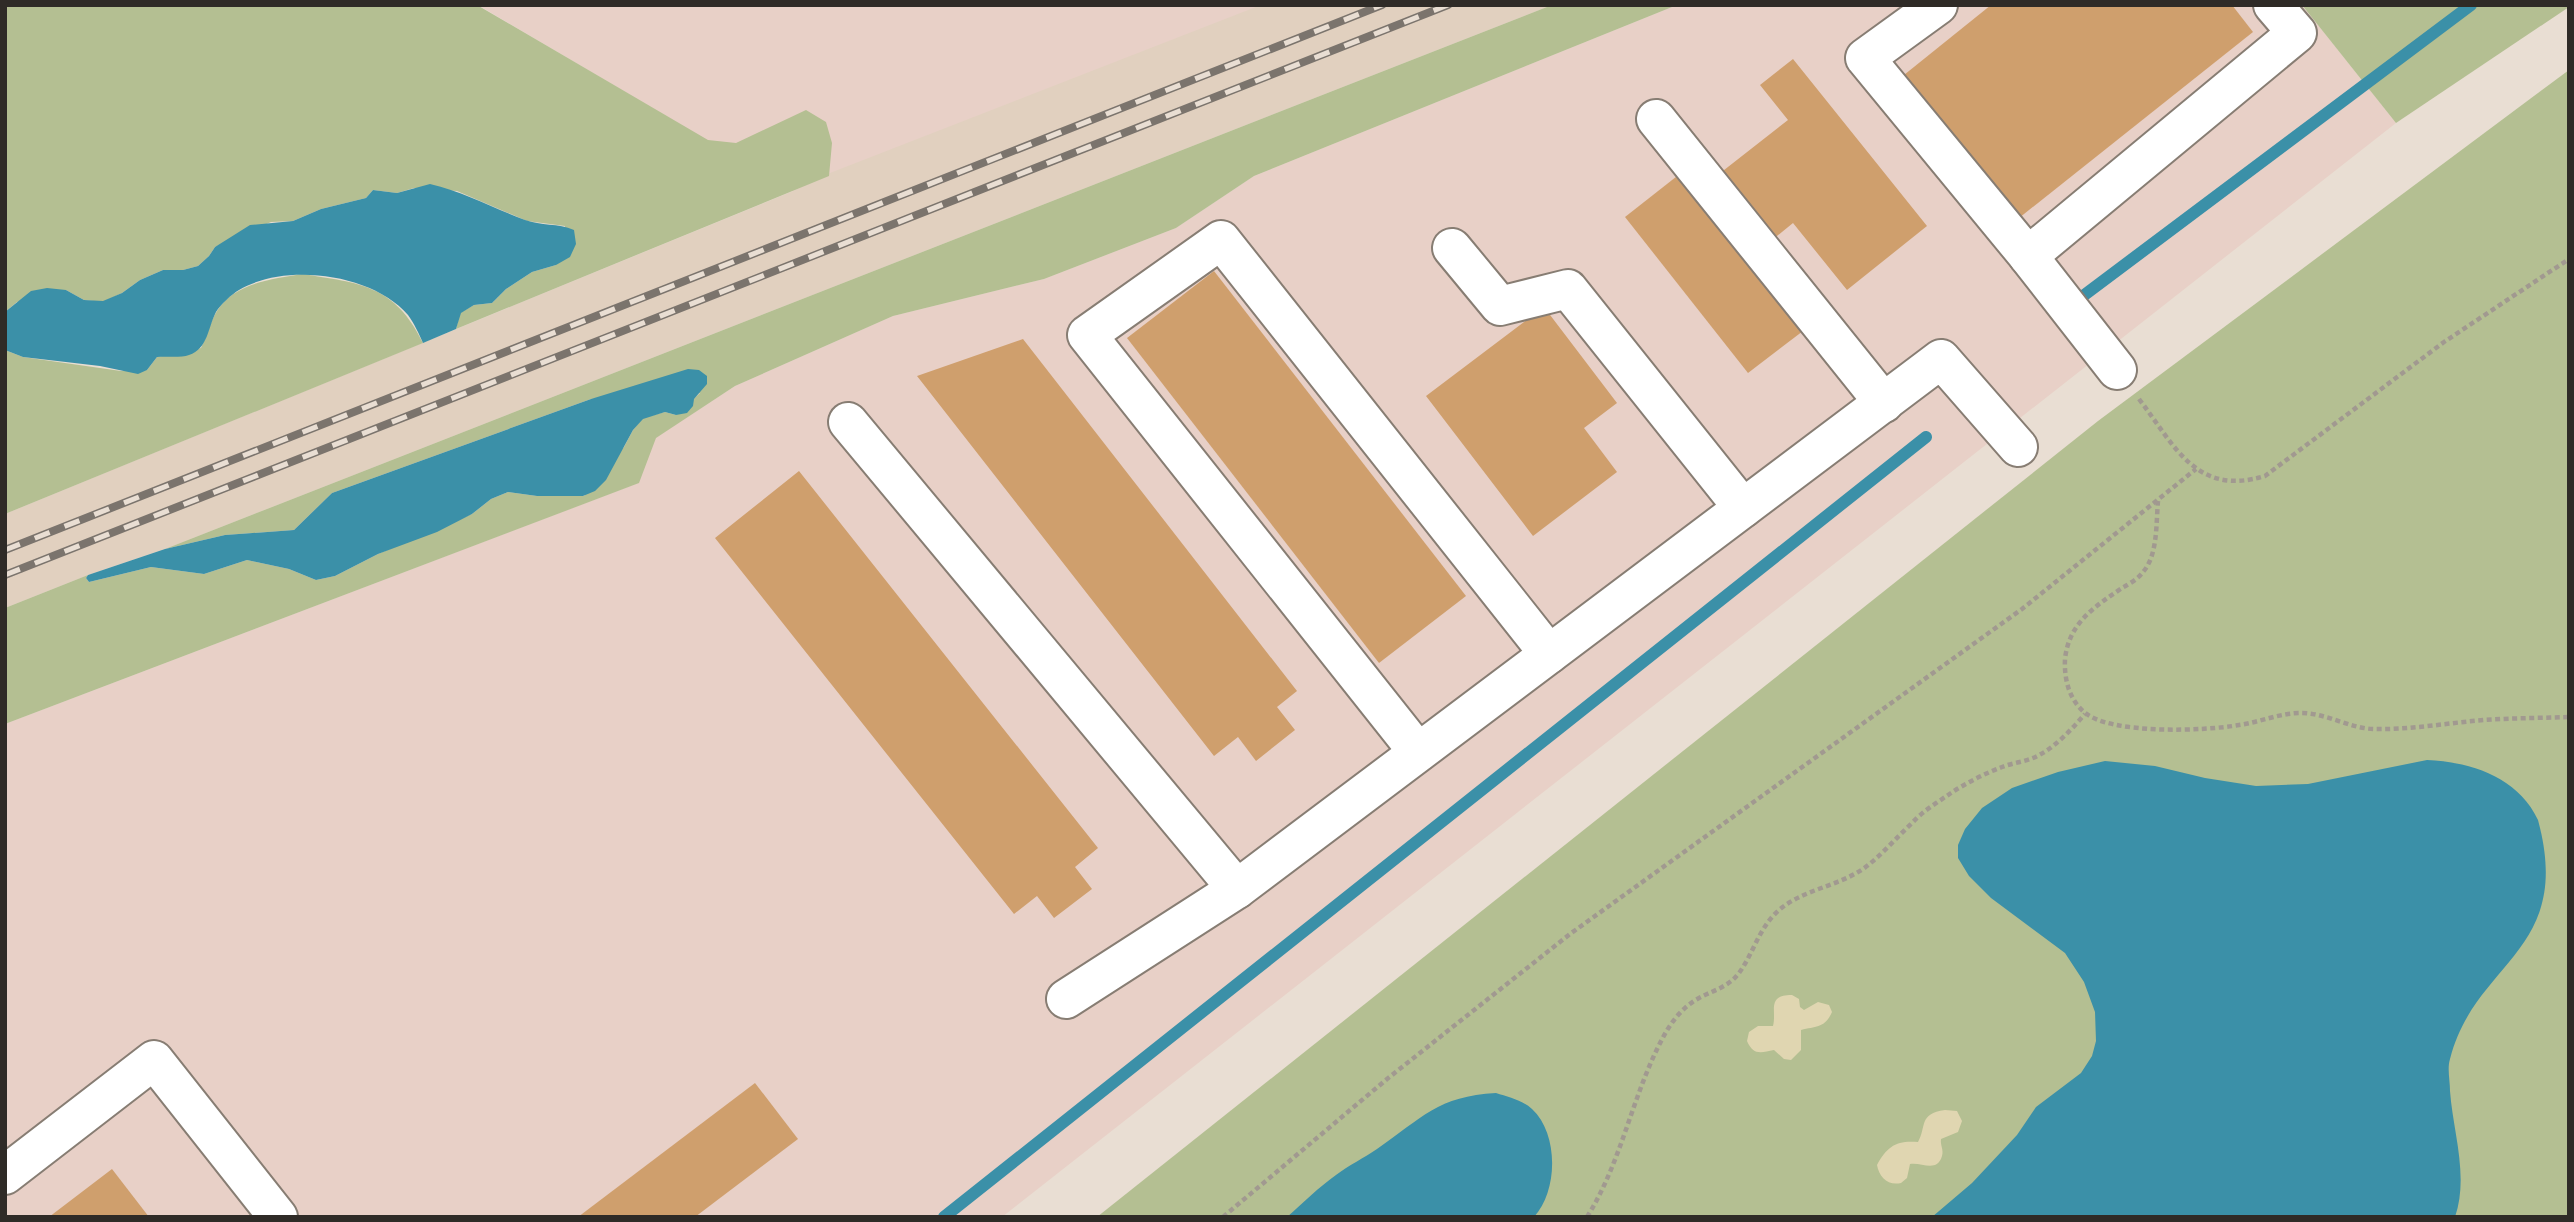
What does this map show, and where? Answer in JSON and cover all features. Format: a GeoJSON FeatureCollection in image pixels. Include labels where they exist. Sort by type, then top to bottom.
{"type":"FeatureCollection","features":[{"type":"Feature","properties":{"kind":"lane"},"geometry":{"type":"LineString","coordinates":[[1938,5],[1865,58],[2028,256],[2117,370]]}},
{"type":"Feature","properties":{"kind":"lane"},"geometry":{"type":"LineString","coordinates":[[2028,256],[2297,33],[2273,5]]}},
{"type":"Feature","properties":{"kind":"lane"},"geometry":{"type":"LineString","coordinates":[[1656,119],[1884,402]]}},
{"type":"Feature","properties":{"kind":"lane"},"geometry":{"type":"LineString","coordinates":[[1418,752],[1087,335],[1221,240],[1549,654]]}},
{"type":"Feature","properties":{"kind":"lane"},"geometry":{"type":"LineString","coordinates":[[1452,248],[1500,306],[1568,289],[1743,508]]}},
{"type":"Feature","properties":{"kind":"lane"},"geometry":{"type":"LineString","coordinates":[[1066,999],[1237,889],[1941,359],[2018,447]]}},
{"type":"Feature","properties":{"kind":"lane"},"geometry":{"type":"LineString","coordinates":[[848,422],[1237,889]]}},
{"type":"Feature","properties":{"kind":"lane"},"geometry":{"type":"LineString","coordinates":[[5,1175],[154,1060],[278,1217]]}},
{"type":"Feature","properties":{"kind":"path"},"geometry":{"type":"LineString","coordinates":[[2117,370],[2185,460],[2209,477],[2226,482],[2245,482],[2265,476],[2444,342],[2569,259]]}},
{"type":"Feature","properties":{"kind":"path"},"geometry":{"type":"LineString","coordinates":[[1223,1217],[1387,1079],[1570,934],[2022,609],[2196,469]]}},
{"type":"Feature","properties":{"kind":"path"},"geometry":{"type":"LineString","coordinates":[[2158,500],[2151,558],[2144,572],[2092,608],[2069,639],[2065,661],[2066,683],[2073,700],[2085,714],[2124,726],[2176,730],[2215,729],[2284,714],[2304,713],[2370,729],[2569,717]]}},
{"type":"Feature","properties":{"kind":"path"},"geometry":{"type":"LineString","coordinates":[[1587,1217],[1615,1161],[1666,1032],[1677,1015],[1695,1000],[1723,987],[1738,974],[1768,921],[1779,909],[1797,898],[1838,883],[1863,869],[1890,846],[1915,819],[1953,792],[2000,767],[2033,758],[2067,734],[2085,714]]}},
{"type":"Feature","properties":{"kind":"shaded area"},"geometry":{"type":"Polygon","coordinates":[[[478,5],[1265,5],[793,191],[478,5]]]}},
{"type":"Feature","properties":{"kind":"shaded area"},"geometry":{"type":"Polygon","coordinates":[[[1261,5],[1552,5],[165,549],[88,575],[5,608],[5,514],[793,191],[830,173],[1261,5]]]}},
{"type":"Feature","properties":{"kind":"shaded area"},"geometry":{"type":"Polygon","coordinates":[[[1677,5],[2302,5],[2396,123],[1002,1217],[5,1217],[5,724],[638,483],[655,438],[735,386],[893,316],[1044,279],[1176,228],[1254,176],[1677,5]]]}},
{"type":"Feature","properties":{"kind":"green space"},"geometry":{"type":"Polygon","coordinates":[[[5,5],[477,5],[708,140],[736,143],[806,110],[826,122],[832,143],[829,176],[456,329],[460,313],[474,305],[492,303],[506,289],[532,272],[556,265],[565,226],[527,221],[457,191],[414,188],[397,193],[373,190],[366,198],[321,209],[293,221],[271,222],[215,247],[198,266],[183,270],[163,270],[103,302],[84,300],[66,290],[17,302],[5,312],[5,5]]]}},
{"type":"Feature","properties":{"kind":"green space"},"geometry":{"type":"Polygon","coordinates":[[[1552,5],[1677,5],[1254,176],[1176,228],[1044,279],[893,316],[735,386],[656,438],[639,483],[5,724],[5,608],[88,575],[86,578],[89,582],[151,567],[204,574],[247,560],[289,569],[316,580],[335,576],[378,554],[472,514],[491,499],[508,492],[537,496],[584,496],[624,447],[643,418],[665,412],[676,415],[700,393],[591,399],[332,493],[294,530],[225,535],[165,549],[1552,5]]]}},
{"type":"Feature","properties":{"kind":"green space"},"geometry":{"type":"Polygon","coordinates":[[[2302,5],[2569,5],[2569,7],[2396,123],[2302,5]]]}},
{"type":"Feature","properties":{"kind":"green space"},"geometry":{"type":"Polygon","coordinates":[[[2569,70],[2569,1217],[1097,1217],[2098,421],[2569,70]]]}},
{"type":"Feature","properties":{"kind":"green space"},"geometry":{"type":"Polygon","coordinates":[[[302,274],[341,280],[374,290],[400,309],[423,343],[5,514],[5,350],[23,357],[121,371],[147,370],[157,357],[201,348],[217,311],[233,294],[255,284],[302,274]]]}},
{"type":"Feature","properties":{"kind":"sand"},"geometry":{"type":"Polygon","coordinates":[[[1792,995],[1799,999],[1800,1007],[1804,1010],[1818,1002],[1829,1005],[1832,1012],[1823,1024],[1801,1030],[1801,1050],[1791,1060],[1784,1059],[1774,1050],[1754,1051],[1747,1041],[1749,1032],[1758,1026],[1773,1026],[1776,1001],[1792,995]]]}},
{"type":"Feature","properties":{"kind":"sand"},"geometry":{"type":"Polygon","coordinates":[[[1945,1110],[1957,1111],[1962,1121],[1958,1132],[1941,1139],[1940,1161],[1933,1165],[1910,1164],[1907,1178],[1901,1183],[1885,1180],[1877,1165],[1885,1153],[1898,1143],[1918,1142],[1927,1118],[1945,1110]]]}},
{"type":"Feature","properties":{"kind":"water"},"geometry":{"type":"Polygon","coordinates":[[[430,184],[525,220],[574,230],[576,244],[570,257],[556,265],[532,272],[506,289],[492,303],[474,305],[461,313],[456,329],[423,343],[408,315],[393,301],[352,282],[304,275],[280,276],[258,281],[239,290],[218,309],[200,348],[189,355],[157,357],[147,370],[138,374],[100,366],[23,357],[5,350],[5,312],[31,291],[47,288],[66,290],[84,300],[103,301],[163,270],[183,270],[198,266],[215,247],[250,225],[293,221],[321,209],[366,198],[373,190],[397,193],[430,184]]]}},
{"type":"Feature","properties":{"kind":"water"},"geometry":{"type":"Polygon","coordinates":[[[688,369],[699,370],[707,376],[707,384],[694,399],[693,406],[687,413],[676,415],[665,412],[643,419],[633,430],[606,480],[595,491],[583,496],[537,496],[508,492],[491,499],[472,514],[437,532],[378,554],[335,576],[316,580],[289,569],[247,560],[204,574],[151,567],[89,582],[86,578],[88,575],[165,549],[225,535],[294,530],[332,493],[591,399],[688,369]]]}},
{"type":"Feature","properties":{"kind":"water"},"geometry":{"type":"Polygon","coordinates":[[[2427,760],[2476,769],[2506,783],[2518,793],[2538,820],[2546,864],[2543,900],[2533,928],[2479,999],[2462,1026],[2450,1059],[2450,1091],[2461,1186],[2455,1217],[1932,1217],[1972,1183],[2017,1135],[2036,1107],[2081,1073],[2092,1056],[2096,1041],[2095,1012],[2084,982],[2065,953],[1991,898],[1969,876],[1958,858],[1958,845],[1965,829],[1982,808],[2012,788],[2058,772],[2105,761],[2155,766],[2256,786],[2308,784],[2427,760]]]}},
{"type":"Feature","properties":{"kind":"water"},"geometry":{"type":"Polygon","coordinates":[[[1496,1093],[1515,1099],[1532,1109],[1547,1133],[1551,1147],[1551,1178],[1548,1193],[1534,1217],[1287,1217],[1336,1175],[1432,1110],[1459,1099],[1496,1093]]]}},
{"type":"Feature","properties":{"kind":"building"},"geometry":{"type":"Polygon","coordinates":[[[1991,5],[2232,5],[2253,32],[2014,222],[1899,79],[1991,5]]]}},
{"type":"Feature","properties":{"kind":"building"},"geometry":{"type":"Polygon","coordinates":[[[1793,59],[1927,226],[1847,290],[1793,223],[1772,240],[1719,174],[1788,120],[1760,85],[1793,59]]]}},
{"type":"Feature","properties":{"kind":"building"},"geometry":{"type":"Polygon","coordinates":[[[1681,173],[1803,331],[1748,373],[1625,217],[1681,173]]]}},
{"type":"Feature","properties":{"kind":"building"},"geometry":{"type":"Polygon","coordinates":[[[1214,271],[1466,596],[1379,663],[1127,338],[1214,271]]]}},
{"type":"Feature","properties":{"kind":"building"},"geometry":{"type":"Polygon","coordinates":[[[1544,307],[1617,403],[1584,428],[1617,472],[1533,536],[1426,396],[1544,307]]]}},
{"type":"Feature","properties":{"kind":"building"},"geometry":{"type":"Polygon","coordinates":[[[1023,339],[1297,691],[1277,707],[1295,730],[1256,761],[1238,737],[1214,756],[917,376],[1023,339]]]}},
{"type":"Feature","properties":{"kind":"building"},"geometry":{"type":"Polygon","coordinates":[[[799,471],[1098,848],[1075,867],[1092,889],[1054,918],[1037,896],[1014,914],[715,538],[799,471]]]}},
{"type":"Feature","properties":{"kind":"building"},"geometry":{"type":"Polygon","coordinates":[[[755,1083],[798,1139],[695,1217],[578,1217],[755,1083]]]}},
{"type":"Feature","properties":{"kind":"building"},"geometry":{"type":"Polygon","coordinates":[[[112,1169],[149,1217],[49,1217],[112,1169]]]}},
{"type":"Feature","properties":{"kind":"waterway"},"geometry":{"type":"LineString","coordinates":[[2079,299],[2471,5]]}},
{"type":"Feature","properties":{"kind":"waterway"},"geometry":{"type":"LineString","coordinates":[[944,1217],[1926,437]]}},
{"type":"Feature","properties":{"kind":"railway"},"geometry":{"type":"LineString","coordinates":[[5,550],[1382,5]]}},
{"type":"Feature","properties":{"kind":"railway"},"geometry":{"type":"LineString","coordinates":[[5,575],[1448,5]]}}]}
